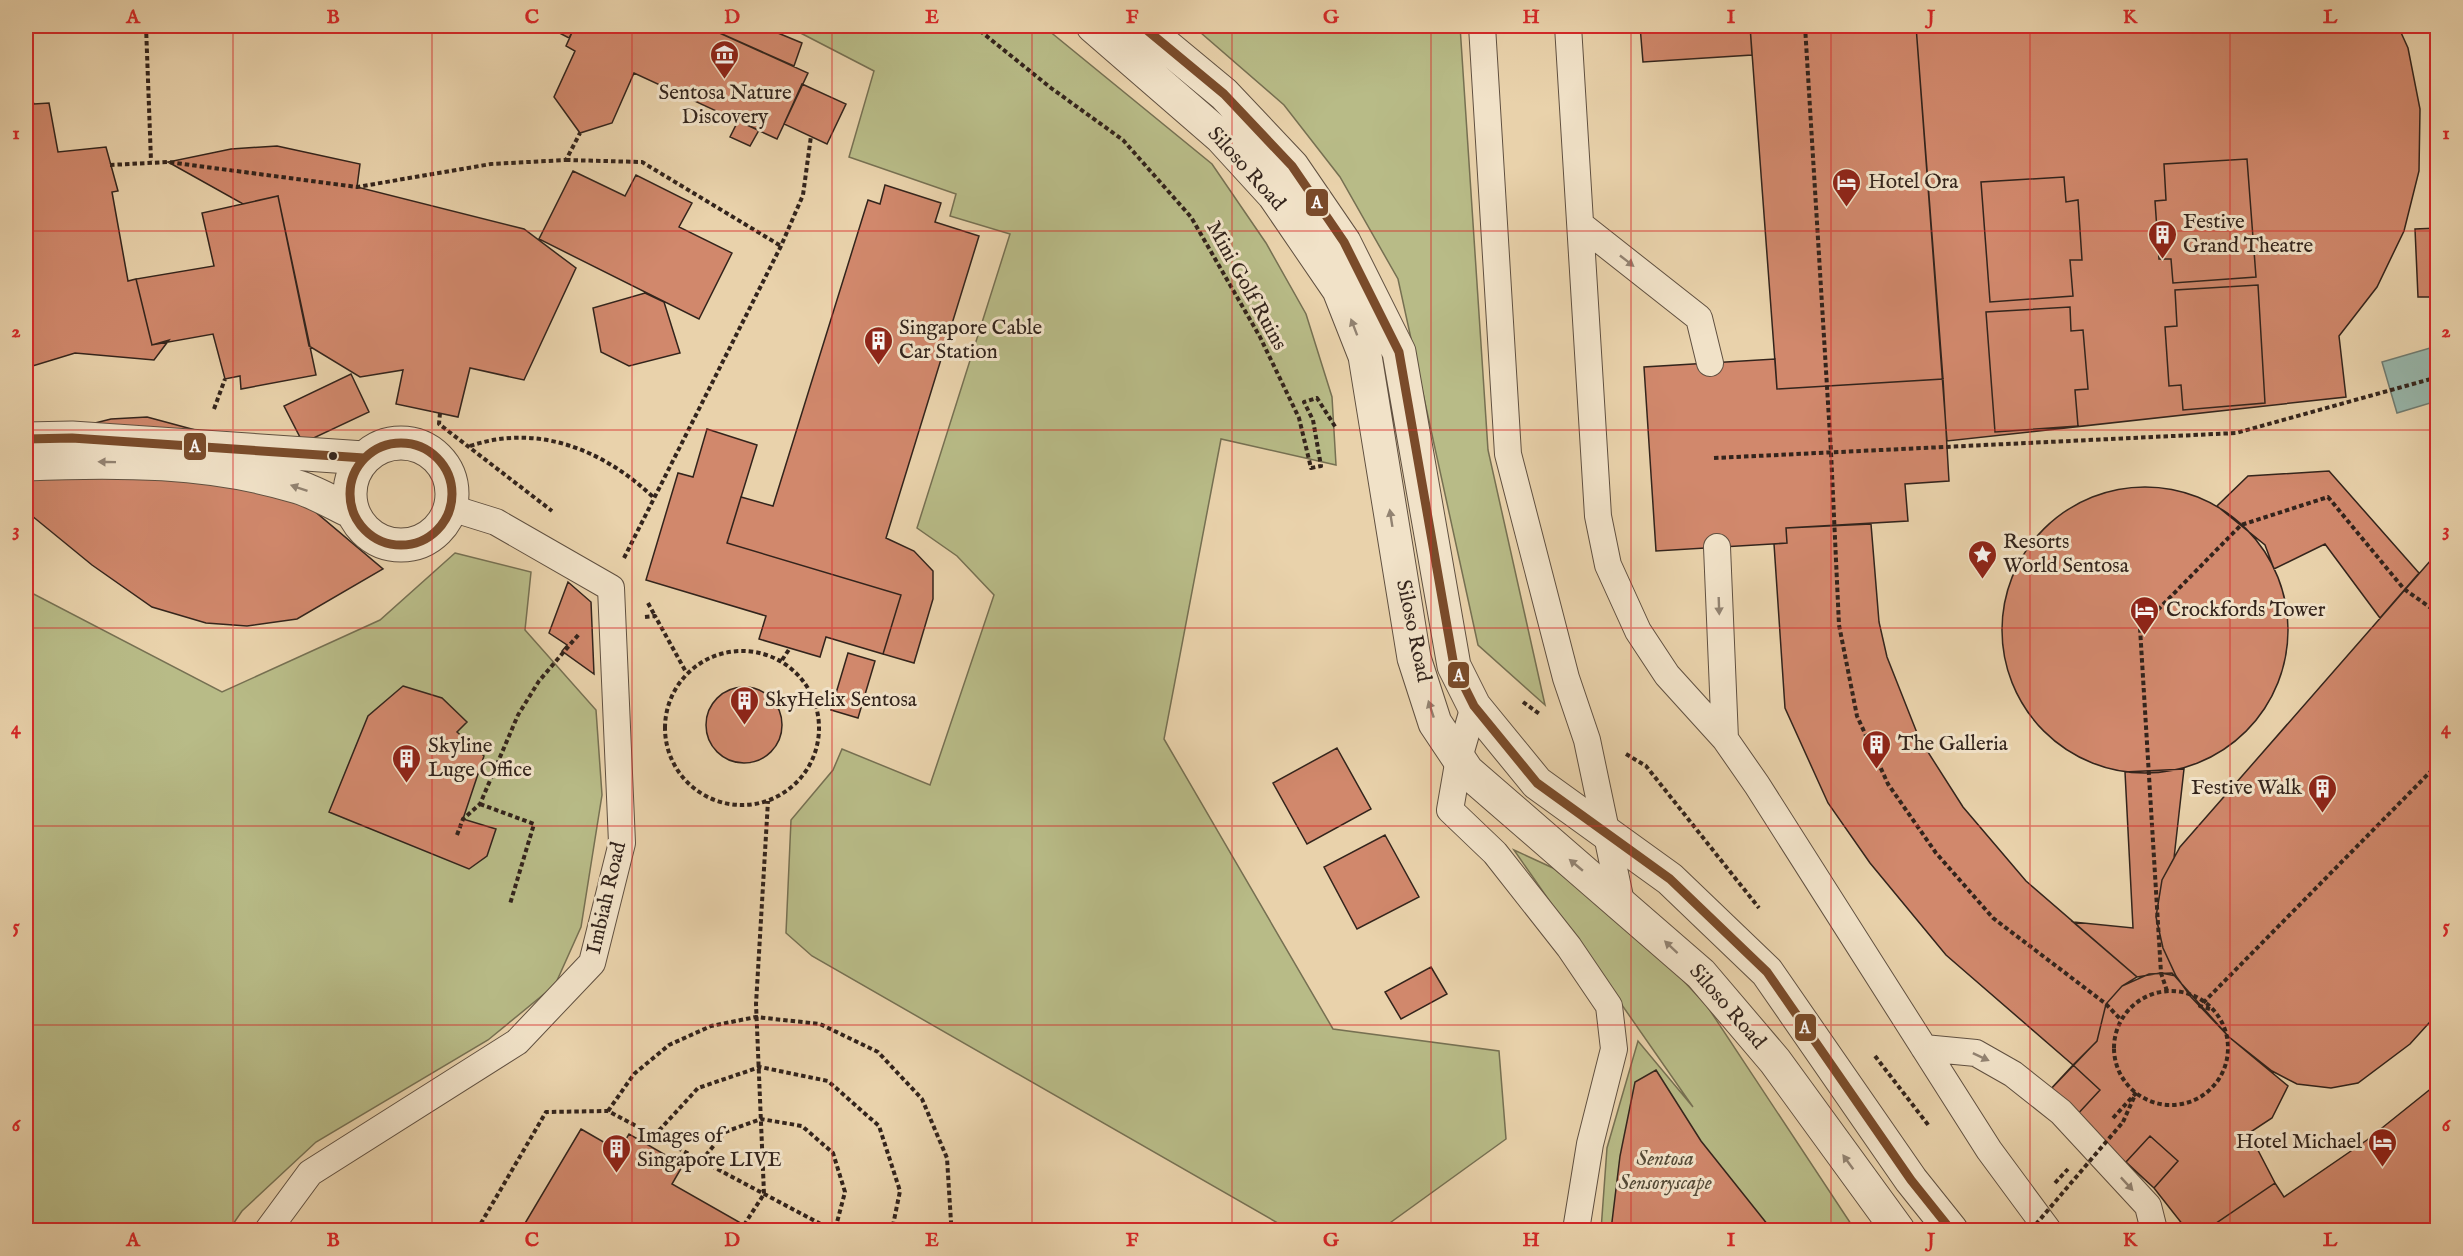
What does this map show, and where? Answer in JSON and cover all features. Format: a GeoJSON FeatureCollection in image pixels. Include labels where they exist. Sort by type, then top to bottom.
{"type":"FeatureCollection","features":[{"type":"Feature","properties":{"kind":"street","name":"Siloso Road"},"geometry":{"type":"LineString","coordinates":[[1094,26],[1221,137],[1274,195],[1340,290],[1365,356],[1414,658],[1436,723],[1467,771],[1503,804],[1621,902],[1701,974],[1767,1052],[1898,1230]]}},
{"type":"Feature","properties":{"kind":"street","name":"Siloso Road"},"geometry":{"type":"LineString","coordinates":[[1142,26],[1224,94],[1292,166],[1344,242],[1399,352],[1454,666],[1474,706],[1537,783],[1670,879],[1767,972],[1911,1180],[1951,1230]]}},
{"type":"Feature","properties":{"kind":"street"},"geometry":{"type":"LineString","coordinates":[[26,440],[72,438],[364,458]]}},
{"type":"Feature","properties":{"kind":"street"},"geometry":{"type":"LineString","coordinates":[[400,443],[416,445],[430,452],[442,462],[450,477],[453,492],[451,508],[443,525],[430,537],[413,545],[394,545],[376,539],[362,528],[352,512],[351,483],[364,458],[384,446],[400,443]]}},
{"type":"Feature","properties":{"kind":"street"},"geometry":{"type":"LineString","coordinates":[[26,464],[77,462],[174,464],[241,473],[300,488],[352,512]]}},
{"type":"Feature","properties":{"kind":"lane"},"geometry":{"type":"LineString","coordinates":[[1482,26],[1508,454],[1566,678],[1587,740],[1621,902]]}},
{"type":"Feature","properties":{"kind":"lane"},"geometry":{"type":"LineString","coordinates":[[1568,26],[1598,516],[1608,565],[1638,631],[1668,675],[1725,739],[1757,785],[1989,1150],[2048,1230]]}},
{"type":"Feature","properties":{"kind":"lane"},"geometry":{"type":"LineString","coordinates":[[1581,225],[1699,318],[1710,363]]}},
{"type":"Feature","properties":{"kind":"lane"},"geometry":{"type":"LineString","coordinates":[[451,508],[496,522],[611,588]]}},
{"type":"Feature","properties":{"kind":"lane"},"geometry":{"type":"LineString","coordinates":[[1717,548],[1725,739]]}},
{"type":"Feature","properties":{"kind":"lane","name":"Imbiah Road"},"geometry":{"type":"LineString","coordinates":[[268,1230],[310,1173],[517,1042],[592,963],[622,843],[611,588]]}},
{"type":"Feature","properties":{"kind":"lane"},"geometry":{"type":"LineString","coordinates":[[1474,706],[1459,758],[1450,810],[1495,853],[1569,947],[1610,1006],[1614,1049],[1590,1144],[1576,1230]]}},
{"type":"Feature","properties":{"kind":"lane"},"geometry":{"type":"LineString","coordinates":[[1924,1048],[1976,1053],[2013,1074],[2061,1112],[2148,1206],[2154,1230]]}},
{"type":"Feature","properties":{"kind":"path"},"geometry":{"type":"LineString","coordinates":[[146,26],[151,161]]}},
{"type":"Feature","properties":{"kind":"path","name":"Mini Golf Ruins"},"geometry":{"type":"LineString","coordinates":[[974,26],[1051,88],[1123,140],[1191,217],[1260,337],[1299,418],[1311,468],[1321,466],[1313,420],[1304,402],[1317,399],[1340,435]]}},
{"type":"Feature","properties":{"kind":"path"},"geometry":{"type":"LineString","coordinates":[[1805,26],[1832,452],[1839,625],[1857,716],[1888,784],[1936,854],[1993,918],[2106,1004],[2121,1020]]}},
{"type":"Feature","properties":{"kind":"path"},"geometry":{"type":"LineString","coordinates":[[566,160],[580,133]]}},
{"type":"Feature","properties":{"kind":"path"},"geometry":{"type":"LineString","coordinates":[[611,588],[623,559],[781,246],[803,195],[811,136]]}},
{"type":"Feature","properties":{"kind":"path"},"geometry":{"type":"LineString","coordinates":[[110,165],[151,161],[357,187],[491,164],[566,160],[642,162],[781,246]]}},
{"type":"Feature","properties":{"kind":"path"},"geometry":{"type":"LineString","coordinates":[[1714,458],[2236,433],[2438,377]]}},
{"type":"Feature","properties":{"kind":"path"},"geometry":{"type":"LineString","coordinates":[[211,415],[225,379]]}},
{"type":"Feature","properties":{"kind":"path"},"geometry":{"type":"LineString","coordinates":[[440,413],[439,424],[558,515]]}},
{"type":"Feature","properties":{"kind":"path"},"geometry":{"type":"LineString","coordinates":[[470,446],[510,437],[544,438],[580,448],[609,461],[633,478],[654,498]]}},
{"type":"Feature","properties":{"kind":"path"},"geometry":{"type":"LineString","coordinates":[[2166,991],[2161,974],[2140,628],[2241,525],[2328,497],[2404,589],[2438,613]]}},
{"type":"Feature","properties":{"kind":"path"},"geometry":{"type":"LineString","coordinates":[[614,553],[623,559]]}},
{"type":"Feature","properties":{"kind":"path"},"geometry":{"type":"LineString","coordinates":[[613,619],[655,616],[687,672]]}},
{"type":"Feature","properties":{"kind":"path"},"geometry":{"type":"LineString","coordinates":[[457,835],[463,819],[480,804],[518,715],[539,681],[584,628]]}},
{"type":"Feature","properties":{"kind":"path"},"geometry":{"type":"LineString","coordinates":[[782,660],[790,648]]}},
{"type":"Feature","properties":{"kind":"path"},"geometry":{"type":"LineString","coordinates":[[750,650],[782,660],[808,684],[819,710],[820,738],[812,765],[793,787],[768,801],[739,806],[711,799],[686,783],[670,758],[664,730],[668,701],[687,672],[716,654],[750,650]]}},
{"type":"Feature","properties":{"kind":"path"},"geometry":{"type":"LineString","coordinates":[[2214,1010],[2200,1006],[2438,764]]}},
{"type":"Feature","properties":{"kind":"path"},"geometry":{"type":"LineString","coordinates":[[744,1225],[764,1194],[756,1017],[768,801]]}},
{"type":"Feature","properties":{"kind":"path"},"geometry":{"type":"LineString","coordinates":[[480,804],[534,824],[510,904]]}},
{"type":"Feature","properties":{"kind":"path"},"geometry":{"type":"LineString","coordinates":[[2166,991],[2185,992],[2202,1000],[2214,1010],[2225,1031],[2228,1053],[2222,1073],[2209,1090],[2190,1102],[2168,1104],[2146,1099],[2129,1086],[2118,1071],[2114,1054],[2115,1035],[2121,1020],[2141,1000],[2166,991]]}},
{"type":"Feature","properties":{"kind":"path"},"geometry":{"type":"LineString","coordinates":[[608,1111],[634,1074],[669,1045],[711,1026],[756,1017],[820,1024],[878,1052],[922,1099],[947,1158],[951,1222],[949,1230]]}},
{"type":"Feature","properties":{"kind":"path"},"geometry":{"type":"LineString","coordinates":[[654,1136],[698,1088],[760,1068],[828,1081],[879,1126],[900,1191],[892,1230]]}},
{"type":"Feature","properties":{"kind":"path"},"geometry":{"type":"LineString","coordinates":[[2031,1230],[2123,1122],[2137,1092]]}},
{"type":"Feature","properties":{"kind":"path"},"geometry":{"type":"LineString","coordinates":[[477,1230],[546,1113],[608,1111],[701,1161],[834,1230],[845,1192],[833,1153],[802,1126],[761,1119],[725,1132],[701,1161]]}},
{"type":"Feature","properties":{"kind":"green space"},"geometry":{"type":"Polygon","coordinates":[[[787,26],[1043,26],[1212,164],[1266,243],[1306,314],[1332,397],[1336,465],[1221,439],[1164,739],[1333,1029],[1499,1051],[1506,1139],[1380,1230],[1290,1230],[812,956],[786,933],[791,820],[833,770],[842,749],[930,785],[994,595],[957,556],[917,528],[1010,234],[950,216],[956,194],[849,157],[874,71],[787,26]]]}},
{"type":"Feature","properties":{"kind":"green space"},"geometry":{"type":"Polygon","coordinates":[[[1193,26],[1460,26],[1488,450],[1545,705],[1478,645],[1398,279],[1340,177],[1284,105],[1193,26]]]}},
{"type":"Feature","properties":{"kind":"green space"},"geometry":{"type":"Polygon","coordinates":[[[455,553],[531,572],[525,630],[596,710],[602,795],[581,927],[555,985],[488,1040],[316,1142],[242,1211],[229,1230],[26,1230],[26,590],[222,692],[380,620],[455,553]]]}},
{"type":"Feature","properties":{"kind":"green space"},"geometry":{"type":"Polygon","coordinates":[[[1514,850],[1553,868],[1649,944],[1707,1006],[1855,1230],[1601,1230],[1607,1148],[1638,1041],[1693,1107],[1514,850]]]}},
{"type":"Feature","properties":{"kind":"water"},"geometry":{"type":"Polygon","coordinates":[[[2437,346],[2437,401],[2397,413],[2382,362],[2437,346]]]}},
{"type":"Feature","properties":{"kind":"building"},"geometry":{"type":"Polygon","coordinates":[[[546,26],[575,26],[569,38],[546,26]]]}},
{"type":"Feature","properties":{"kind":"building","name":"Sentosa Nature Discovery"},"geometry":{"type":"Polygon","coordinates":[[[575,26],[704,26],[808,73],[777,139],[634,73],[612,123],[580,133],[554,97],[575,51],[566,46],[575,26]]]}},
{"type":"Feature","properties":{"kind":"building"},"geometry":{"type":"Polygon","coordinates":[[[704,26],[736,26],[735,30],[741,32],[745,26],[761,26],[802,43],[794,66],[704,26]]]}},
{"type":"Feature","properties":{"kind":"building"},"geometry":{"type":"Polygon","coordinates":[[[1640,26],[1750,26],[1752,55],[1643,62],[1640,26]]]}},
{"type":"Feature","properties":{"kind":"building","name":"Hotel Ora"},"geometry":{"type":"Polygon","coordinates":[[[1750,26],[1916,26],[1943,379],[1777,389],[1750,26]]]}},
{"type":"Feature","properties":{"kind":"building","name":"Festive Grand Theatre"},"geometry":{"type":"Polygon","coordinates":[[[1916,26],[2398,26],[2408,48],[2420,109],[2419,171],[2404,231],[2377,287],[2339,336],[2346,397],[1947,441],[1916,26]]]}},
{"type":"Feature","properties":{"kind":"building"},"geometry":{"type":"Polygon","coordinates":[[[802,84],[846,104],[827,144],[784,124],[802,84]]]}},
{"type":"Feature","properties":{"kind":"building"},"geometry":{"type":"Polygon","coordinates":[[[26,85],[34,104],[49,103],[58,152],[106,147],[118,191],[112,192],[128,281],[136,279],[152,345],[169,340],[154,360],[75,353],[26,368],[26,176],[28,176],[26,85]]]}},
{"type":"Feature","properties":{"kind":"building"},"geometry":{"type":"Polygon","coordinates":[[[738,121],[759,130],[750,146],[730,137],[738,121]]]}},
{"type":"Feature","properties":{"kind":"building"},"geometry":{"type":"Polygon","coordinates":[[[277,146],[360,164],[357,187],[524,229],[576,268],[524,380],[470,368],[458,417],[396,404],[403,370],[360,377],[309,346],[278,196],[243,204],[168,162],[231,149],[277,146]]]}},
{"type":"Feature","properties":{"kind":"building"},"geometry":{"type":"Polygon","coordinates":[[[2247,159],[2256,277],[2173,283],[2171,259],[2159,259],[2155,201],[2166,200],[2164,164],[2247,159]]]}},
{"type":"Feature","properties":{"kind":"building"},"geometry":{"type":"Polygon","coordinates":[[[573,171],[625,196],[636,175],[692,203],[679,227],[732,253],[699,319],[539,239],[573,171]]]}},
{"type":"Feature","properties":{"kind":"building"},"geometry":{"type":"Polygon","coordinates":[[[2064,177],[2066,202],[2078,200],[2082,260],[2070,260],[2073,296],[1990,302],[1981,182],[2064,177]]]}},
{"type":"Feature","properties":{"kind":"building","name":"Singapore Cable Car Station"},"geometry":{"type":"Polygon","coordinates":[[[885,185],[941,203],[935,222],[979,236],[886,538],[914,551],[933,571],[933,599],[914,663],[883,654],[901,595],[727,543],[741,497],[773,506],[868,200],[880,204],[885,185]]]}},
{"type":"Feature","properties":{"kind":"building"},"geometry":{"type":"Polygon","coordinates":[[[278,196],[316,375],[241,389],[240,376],[225,379],[213,334],[152,345],[136,279],[214,266],[202,213],[278,196]]]}},
{"type":"Feature","properties":{"kind":"building"},"geometry":{"type":"Polygon","coordinates":[[[2438,228],[2438,297],[2418,297],[2415,229],[2438,228]]]}},
{"type":"Feature","properties":{"kind":"building"},"geometry":{"type":"Polygon","coordinates":[[[2258,285],[2265,403],[2183,410],[2181,385],[2169,386],[2165,327],[2177,326],[2175,290],[2258,285]]]}},
{"type":"Feature","properties":{"kind":"building"},"geometry":{"type":"Polygon","coordinates":[[[645,293],[664,302],[680,353],[629,366],[601,352],[593,308],[645,293]]]}},
{"type":"Feature","properties":{"kind":"building"},"geometry":{"type":"Polygon","coordinates":[[[2070,307],[2071,331],[2083,330],[2088,389],[2075,390],[2078,426],[1995,432],[1986,312],[2070,307]]]}},
{"type":"Feature","properties":{"kind":"building"},"geometry":{"type":"Polygon","coordinates":[[[1775,359],[1777,389],[1943,379],[1949,481],[1905,484],[1908,521],[1786,528],[1787,543],[1656,551],[1644,367],[1775,359]]]}},
{"type":"Feature","properties":{"kind":"building"},"geometry":{"type":"Polygon","coordinates":[[[351,374],[369,412],[303,443],[284,406],[351,374]]]}},
{"type":"Feature","properties":{"kind":"building"},"geometry":{"type":"Polygon","coordinates":[[[147,417],[199,431],[274,477],[383,569],[297,619],[247,626],[206,623],[152,607],[92,565],[26,511],[26,454],[71,429],[111,419],[147,417]]]}},
{"type":"Feature","properties":{"kind":"building"},"geometry":{"type":"Polygon","coordinates":[[[707,429],[757,445],[727,543],[901,595],[883,654],[826,637],[820,657],[759,639],[766,616],[646,580],[678,473],[693,477],[707,429]]]}},
{"type":"Feature","properties":{"kind":"building"},"geometry":{"type":"Polygon","coordinates":[[[2329,471],[2419,573],[2380,618],[2325,544],[2274,569],[2265,545],[2217,506],[2248,476],[2329,471]]]}},
{"type":"Feature","properties":{"kind":"building","name":"Crockfords Tower"},"geometry":{"type":"Polygon","coordinates":[[[2145,487],[2173,490],[2200,498],[2236,519],[2256,539],[2271,563],[2282,588],[2288,630],[2285,658],[2277,685],[2256,721],[2236,741],[2212,756],[2187,767],[2145,773],[2117,770],[2090,762],[2054,741],[2034,721],[2019,697],[2008,672],[2002,630],[2005,602],[2013,575],[2034,539],[2054,519],[2078,504],[2103,493],[2145,487]]]}},
{"type":"Feature","properties":{"kind":"building","name":"The Galleria"},"geometry":{"type":"Polygon","coordinates":[[[1871,524],[1879,622],[1887,657],[1919,738],[1963,807],[2026,881],[2137,977],[2122,986],[2106,1004],[2097,1041],[2073,1065],[1946,955],[1870,863],[1828,803],[1785,708],[1774,544],[1787,543],[1786,528],[1871,524]]]}},
{"type":"Feature","properties":{"kind":"building","name":"Festive Walk"},"geometry":{"type":"Polygon","coordinates":[[[2438,552],[2438,1013],[2410,1044],[2358,1083],[2331,1088],[2297,1084],[2272,1071],[2229,1037],[2191,997],[2176,976],[2163,948],[2156,917],[2162,880],[2180,847],[2438,552]]]}},
{"type":"Feature","properties":{"kind":"building"},"geometry":{"type":"Polygon","coordinates":[[[568,582],[591,602],[594,674],[562,651],[567,645],[549,633],[568,582]]]}},
{"type":"Feature","properties":{"kind":"building"},"geometry":{"type":"Polygon","coordinates":[[[848,653],[875,661],[858,718],[831,710],[848,653]]]}},
{"type":"Feature","properties":{"kind":"building","name":"Skyline Luge Office"},"geometry":{"type":"Polygon","coordinates":[[[403,686],[442,698],[467,722],[457,732],[484,756],[463,819],[496,829],[487,856],[469,869],[329,812],[368,716],[403,686]]]}},
{"type":"Feature","properties":{"kind":"building","name":"SkyHelix Sentosa"},"geometry":{"type":"Polygon","coordinates":[[[744,687],[759,690],[771,698],[779,710],[782,725],[779,740],[771,752],[759,760],[744,763],[729,760],[717,752],[709,740],[706,725],[709,710],[717,698],[729,690],[744,687]]]}},
{"type":"Feature","properties":{"kind":"building"},"geometry":{"type":"Polygon","coordinates":[[[1337,748],[1371,809],[1307,844],[1273,783],[1337,748]]]}},
{"type":"Feature","properties":{"kind":"building"},"geometry":{"type":"Polygon","coordinates":[[[2184,769],[2174,858],[2162,880],[2156,917],[2163,948],[2176,976],[2161,973],[2137,977],[2073,922],[2133,928],[2125,772],[2184,769]]]}},
{"type":"Feature","properties":{"kind":"building"},"geometry":{"type":"Polygon","coordinates":[[[1385,835],[1419,897],[1357,929],[1324,867],[1385,835]]]}},
{"type":"Feature","properties":{"kind":"building"},"geometry":{"type":"Polygon","coordinates":[[[1431,967],[1447,994],[1401,1019],[1385,992],[1431,967]]]}},
{"type":"Feature","properties":{"kind":"building"},"geometry":{"type":"Polygon","coordinates":[[[2172,973],[2229,1037],[2288,1086],[2272,1118],[2249,1133],[2275,1183],[2206,1230],[2187,1230],[2154,1188],[2048,1092],[2097,1041],[2106,1004],[2122,986],[2149,974],[2172,973]]]}},
{"type":"Feature","properties":{"kind":"building"},"geometry":{"type":"Polygon","coordinates":[[[2073,1065],[2100,1090],[2075,1117],[2048,1092],[2073,1065]]]}},
{"type":"Feature","properties":{"kind":"building","name":"Sentosa Sensoryscape"},"geometry":{"type":"Polygon","coordinates":[[[1656,1070],[1701,1141],[1772,1230],[1611,1230],[1620,1156],[1635,1082],[1656,1070]]]}},
{"type":"Feature","properties":{"kind":"building","name":"Hotel Michael"},"geometry":{"type":"Polygon","coordinates":[[[2438,1083],[2438,1230],[2206,1230],[2275,1183],[2284,1197],[2367,1140],[2438,1083]]]}},
{"type":"Feature","properties":{"kind":"building","name":"Images of Singapore LIVE"},"geometry":{"type":"Polygon","coordinates":[[[581,1129],[619,1151],[629,1134],[683,1165],[672,1184],[753,1230],[521,1230],[581,1129]]]}},
{"type":"Feature","properties":{"kind":"building"},"geometry":{"type":"Polygon","coordinates":[[[2150,1136],[2178,1161],[2154,1188],[2126,1162],[2150,1136]]]}},
{"type":"Feature","properties":{"kind":"transit line","name":"A"},"geometry":{"type":"LineString","coordinates":[[1142,26],[1224,94],[1292,166],[1344,242],[1399,352],[1454,666],[1474,706],[1537,783],[1670,879],[1767,972],[1911,1180],[1951,1230]]}},
{"type":"Feature","properties":{"kind":"transit line","name":"A"},"geometry":{"type":"LineString","coordinates":[[26,439],[72,438],[364,458]]}},
{"type":"Feature","properties":{"kind":"transit line","name":"A"},"geometry":{"type":"LineString","coordinates":[[401,443],[421,447],[437,458],[448,474],[452,494],[448,514],[437,530],[421,541],[401,545],[381,541],[365,530],[354,514],[350,494],[354,474],[365,458],[381,447],[401,443]]}},
{"type":"Feature","properties":{"kind":"place","name":"Sentosa Nature Discovery"},"geometry":{"type":"Point","coordinates":[725,80]}},
{"type":"Feature","properties":{"kind":"place","name":"Hotel Ora"},"geometry":{"type":"Point","coordinates":[1847,208]}},
{"type":"Feature","properties":{"kind":"place","name":"Festive Grand Theatre"},"geometry":{"type":"Point","coordinates":[2162,260]}},
{"type":"Feature","properties":{"kind":"place","name":"Singapore Cable Car Station"},"geometry":{"type":"Point","coordinates":[878,366]}},
{"type":"Feature","properties":{"kind":"place","name":"Resorts World Sentosa"},"geometry":{"type":"Point","coordinates":[1982,580]}},
{"type":"Feature","properties":{"kind":"place","name":"Crockfords Tower"},"geometry":{"type":"Point","coordinates":[2145,636]}},
{"type":"Feature","properties":{"kind":"place","name":"SkyHelix Sentosa"},"geometry":{"type":"Point","coordinates":[744,726]}},
{"type":"Feature","properties":{"kind":"place","name":"The Galleria"},"geometry":{"type":"Point","coordinates":[1877,770]}},
{"type":"Feature","properties":{"kind":"place","name":"Skyline Luge Office"},"geometry":{"type":"Point","coordinates":[407,784]}},
{"type":"Feature","properties":{"kind":"place","name":"Festive Walk"},"geometry":{"type":"Point","coordinates":[2323,814]}},
{"type":"Feature","properties":{"kind":"place","name":"Hotel Michael"},"geometry":{"type":"Point","coordinates":[2383,1168]}},
{"type":"Feature","properties":{"kind":"place","name":"Images of Singapore LIVE"},"geometry":{"type":"Point","coordinates":[616,1174]}}]}
